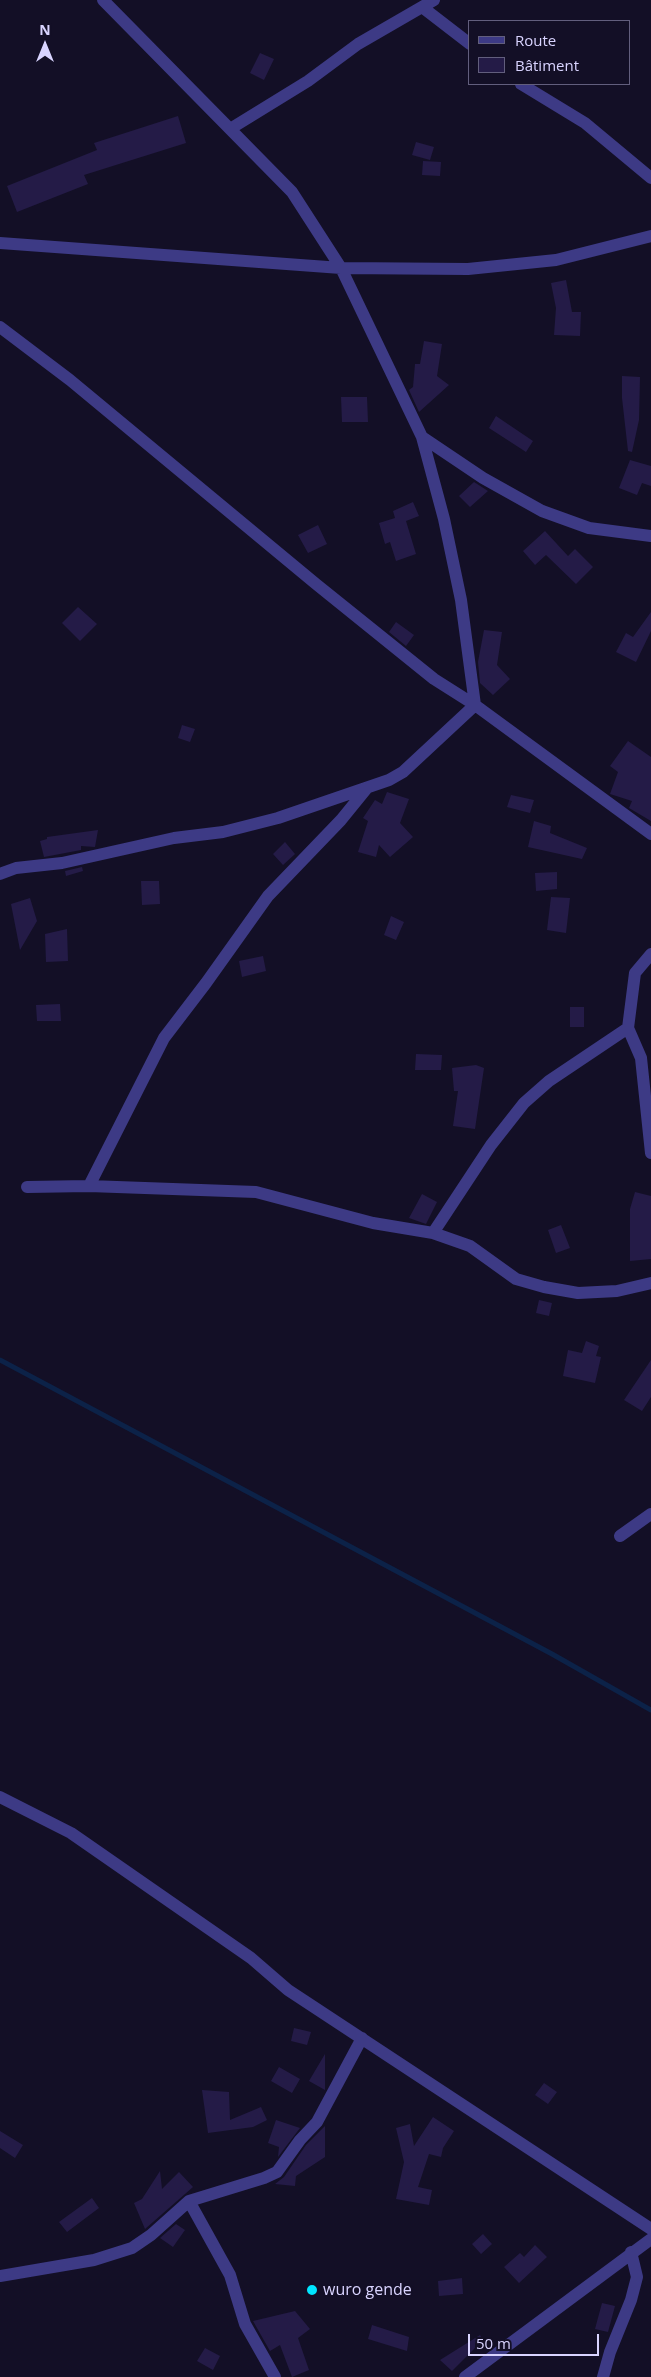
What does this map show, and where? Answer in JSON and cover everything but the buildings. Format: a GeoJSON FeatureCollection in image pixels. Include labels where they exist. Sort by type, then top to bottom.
{"type":"FeatureCollection","features":[{"type":"Feature","properties":{"kind":"street"},"geometry":{"type":"LineString","coordinates":[[103,0],[292,192],[341,268],[422,437],[444,519],[457,582],[475,705]]}},
{"type":"Feature","properties":{"kind":"street"},"geometry":{"type":"LineString","coordinates":[[230,129],[308,80],[358,44],[434,0]]}},
{"type":"Feature","properties":{"kind":"street"},"geometry":{"type":"LineString","coordinates":[[422,7],[468,42]]}},
{"type":"Feature","properties":{"kind":"street"},"geometry":{"type":"LineString","coordinates":[[523,85],[584,123],[651,178]]}},
{"type":"Feature","properties":{"kind":"street"},"geometry":{"type":"LineString","coordinates":[[0,244],[341,268],[468,270],[556,260],[651,236]]}},
{"type":"Feature","properties":{"kind":"street"},"geometry":{"type":"LineString","coordinates":[[0,326],[70,380],[427,673],[475,705],[651,834]]}},
{"type":"Feature","properties":{"kind":"street"},"geometry":{"type":"LineString","coordinates":[[422,437],[483,478],[542,512],[589,528],[651,536]]}},
{"type":"Feature","properties":{"kind":"street"},"geometry":{"type":"LineString","coordinates":[[0,874],[16,868],[62,863],[174,838],[223,832],[278,818],[367,788],[389,780],[403,772],[475,705]]}},
{"type":"Feature","properties":{"kind":"street"},"geometry":{"type":"LineString","coordinates":[[88,1186],[164,1038],[268,896],[341,820],[367,788]]}},
{"type":"Feature","properties":{"kind":"street"},"geometry":{"type":"LineString","coordinates":[[651,954],[635,973],[628,1028],[641,1058],[651,1153]]}},
{"type":"Feature","properties":{"kind":"street"},"geometry":{"type":"LineString","coordinates":[[432,1233],[491,1145],[524,1103],[549,1081],[628,1028]]}},
{"type":"Feature","properties":{"kind":"street"},"geometry":{"type":"LineString","coordinates":[[27,1187],[88,1186],[256,1192],[373,1223],[432,1233],[470,1246],[516,1279],[544,1287],[578,1293],[617,1290],[651,1283]]}},
{"type":"Feature","properties":{"kind":"street"},"geometry":{"type":"LineString","coordinates":[[620,1536],[651,1514]]}},
{"type":"Feature","properties":{"kind":"street"},"geometry":{"type":"LineString","coordinates":[[0,1797],[71,1833],[251,1958],[288,1990],[651,2229]]}},
{"type":"Feature","properties":{"kind":"street"},"geometry":{"type":"LineString","coordinates":[[0,2276],[94,2260],[132,2248],[151,2235],[189,2201],[264,2178],[277,2172],[300,2140],[317,2122],[362,2038]]}},
{"type":"Feature","properties":{"kind":"street"},"geometry":{"type":"LineString","coordinates":[[189,2201],[230,2275],[245,2324],[275,2377]]}},
{"type":"Feature","properties":{"kind":"street"},"geometry":{"type":"LineString","coordinates":[[465,2377],[630,2252],[651,2239]]}},
{"type":"Feature","properties":{"kind":"street"},"geometry":{"type":"LineString","coordinates":[[603,2377],[610,2352],[631,2300],[637,2277],[630,2252]]}},
{"type":"Feature","properties":{"kind":"waterway"},"geometry":{"type":"LineString","coordinates":[[0,1360],[552,1654],[651,1710]]}},
{"type":"Feature","properties":{"kind":"place","name":"wuro gende"},"geometry":{"type":"Point","coordinates":[312,2290]}}]}
